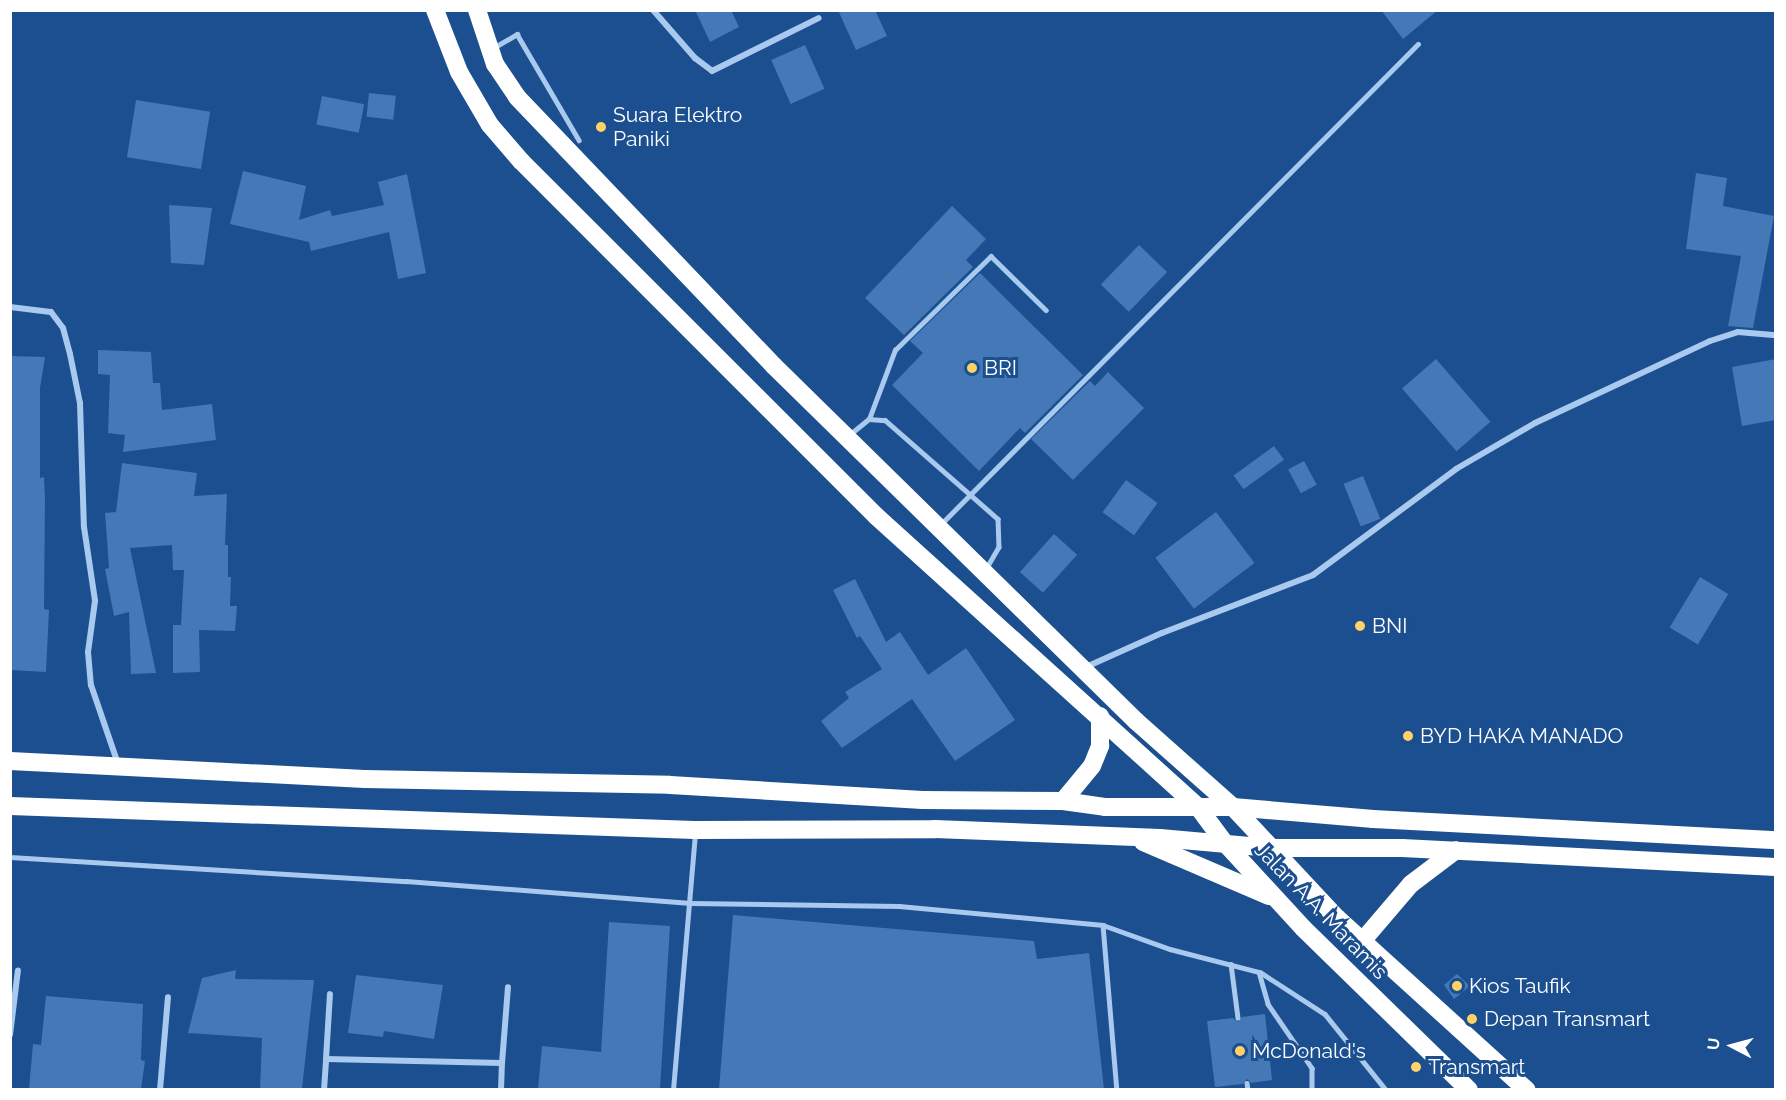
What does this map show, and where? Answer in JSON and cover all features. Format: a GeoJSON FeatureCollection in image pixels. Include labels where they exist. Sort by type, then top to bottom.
{"type":"FeatureCollection","features":[{"type":"Feature","properties":{"kind":"highway","name":"Jalan A.A. Maramis"},"geometry":{"type":"LineString","coordinates":[[435,10],[459,72],[490,125],[521,161],[876,516],[1100,716],[1198,807],[1224,842],[1274,898],[1469,1089]]}},
{"type":"Feature","properties":{"kind":"highway"},"geometry":{"type":"LineString","coordinates":[[477,10],[495,64],[517,97],[774,366],[940,525],[1083,669],[1233,807],[1337,918],[1364,939],[1527,1089]]}},
{"type":"Feature","properties":{"kind":"highway"},"geometry":{"type":"LineString","coordinates":[[1063,801],[1092,766],[1100,746],[1100,716]]}},
{"type":"Feature","properties":{"kind":"highway"},"geometry":{"type":"LineString","coordinates":[[10,761],[118,764],[365,779],[670,785],[923,800],[1063,801],[1105,807],[1233,807],[1526,828],[1597,828],[1776,840]]}},
{"type":"Feature","properties":{"kind":"highway"},"geometry":{"type":"LineString","coordinates":[[10,806],[695,830],[935,829],[1224,842],[1272,848],[1456,850],[1776,867]]}},
{"type":"Feature","properties":{"kind":"highway"},"geometry":{"type":"LineString","coordinates":[[1589,857],[1597,828]]}},
{"type":"Feature","properties":{"kind":"highway"},"geometry":{"type":"LineString","coordinates":[[1131,837],[1274,898]]}},
{"type":"Feature","properties":{"kind":"highway"},"geometry":{"type":"LineString","coordinates":[[1364,939],[1411,884],[1456,850]]}},
{"type":"Feature","properties":{"kind":"street"},"geometry":{"type":"LineString","coordinates":[[653,10],[695,58],[712,71],[819,18]]}},
{"type":"Feature","properties":{"kind":"street"},"geometry":{"type":"LineString","coordinates":[[10,307],[51,312],[63,328],[70,354],[80,403],[84,526],[95,601],[88,652],[91,685],[118,764]]}},
{"type":"Feature","properties":{"kind":"street"},"geometry":{"type":"LineString","coordinates":[[1083,669],[1162,633],[1313,575],[1456,469],[1536,423],[1710,341],[1738,332],[1776,335]]}},
{"type":"Feature","properties":{"kind":"street"},"geometry":{"type":"LineString","coordinates":[[10,1035],[18,970]]}},
{"type":"Feature","properties":{"kind":"street"},"geometry":{"type":"LineString","coordinates":[[501,1089],[508,987]]}},
{"type":"Feature","properties":{"kind":"street"},"geometry":{"type":"LineString","coordinates":[[324,1089],[330,994]]}},
{"type":"Feature","properties":{"kind":"street"},"geometry":{"type":"LineString","coordinates":[[160,1089],[168,997]]}},
{"type":"Feature","properties":{"kind":"street"},"geometry":{"type":"LineString","coordinates":[[326,1059],[502,1063]]}},
{"type":"Feature","properties":{"kind":"lane"},"geometry":{"type":"LineString","coordinates":[[491,49],[517,34],[579,140]]}},
{"type":"Feature","properties":{"kind":"lane"},"geometry":{"type":"LineString","coordinates":[[940,525],[1418,44]]}},
{"type":"Feature","properties":{"kind":"lane"},"geometry":{"type":"LineString","coordinates":[[869,419],[895,350],[991,256],[1046,310]]}},
{"type":"Feature","properties":{"kind":"lane"},"geometry":{"type":"LineString","coordinates":[[848,437],[869,419],[876,417],[895,426],[999,519],[1001,525],[999,547],[985,570]]}},
{"type":"Feature","properties":{"kind":"lane"},"geometry":{"type":"LineString","coordinates":[[674,1089],[695,830]]}},
{"type":"Feature","properties":{"kind":"lane"},"geometry":{"type":"LineString","coordinates":[[10,857],[406,881],[690,903],[899,906],[1102,925],[1170,949],[1259,972],[1325,1014],[1386,1089]]}},
{"type":"Feature","properties":{"kind":"lane"},"geometry":{"type":"LineString","coordinates":[[1102,925],[1117,1089]]}},
{"type":"Feature","properties":{"kind":"lane"},"geometry":{"type":"LineString","coordinates":[[1231,964],[1238,1018]]}},
{"type":"Feature","properties":{"kind":"lane"},"geometry":{"type":"LineString","coordinates":[[1259,972],[1269,1004],[1312,1068],[1312,1089]]}},
{"type":"Feature","properties":{"kind":"lane"},"geometry":{"type":"LineString","coordinates":[[1247,1083],[1248,1089]]}},
{"type":"Feature","properties":{"kind":"building"},"geometry":{"type":"Polygon","coordinates":[[[695,10],[731,10],[739,27],[710,42],[695,10]]]}},
{"type":"Feature","properties":{"kind":"building"},"geometry":{"type":"Polygon","coordinates":[[[838,10],[875,10],[887,36],[856,50],[838,10]]]}},
{"type":"Feature","properties":{"kind":"building"},"geometry":{"type":"Polygon","coordinates":[[[1381,10],[1438,10],[1403,39],[1381,10]]]}},
{"type":"Feature","properties":{"kind":"building"},"geometry":{"type":"Polygon","coordinates":[[[805,45],[825,89],[791,104],[771,60],[805,45]]]}},
{"type":"Feature","properties":{"kind":"building"},"geometry":{"type":"Polygon","coordinates":[[[369,93],[396,96],[393,120],[366,117],[369,93]]]}},
{"type":"Feature","properties":{"kind":"building"},"geometry":{"type":"Polygon","coordinates":[[[322,96],[364,104],[359,133],[316,124],[322,96]]]}},
{"type":"Feature","properties":{"kind":"building"},"geometry":{"type":"Polygon","coordinates":[[[136,100],[210,112],[201,169],[127,157],[136,100]]]}},
{"type":"Feature","properties":{"kind":"building"},"geometry":{"type":"Polygon","coordinates":[[[243,171],[306,186],[299,220],[330,210],[332,216],[384,205],[378,182],[407,174],[426,273],[398,279],[389,232],[311,251],[309,242],[230,224],[243,171]]]}},
{"type":"Feature","properties":{"kind":"building"},"geometry":{"type":"Polygon","coordinates":[[[1696,173],[1727,178],[1723,206],[1774,216],[1753,328],[1728,326],[1741,256],[1686,249],[1696,173]]]}},
{"type":"Feature","properties":{"kind":"building"},"geometry":{"type":"Polygon","coordinates":[[[169,205],[212,208],[204,265],[171,263],[169,205]]]}},
{"type":"Feature","properties":{"kind":"building"},"geometry":{"type":"Polygon","coordinates":[[[952,206],[986,239],[966,260],[973,267],[904,335],[865,298],[952,206]]]}},
{"type":"Feature","properties":{"kind":"building"},"geometry":{"type":"Polygon","coordinates":[[[1139,245],[1167,272],[1129,312],[1101,285],[1139,245]]]}},
{"type":"Feature","properties":{"kind":"building"},"geometry":{"type":"Polygon","coordinates":[[[980,273],[1083,375],[1025,433],[1020,428],[979,471],[892,385],[923,353],[910,341],[980,273]]]}},
{"type":"Feature","properties":{"kind":"building"},"geometry":{"type":"Polygon","coordinates":[[[98,350],[151,352],[153,383],[160,383],[162,410],[212,404],[216,440],[123,452],[125,435],[108,433],[110,375],[98,374],[98,350]]]}},
{"type":"Feature","properties":{"kind":"building"},"geometry":{"type":"Polygon","coordinates":[[[10,356],[45,357],[40,388],[40,478],[44,477],[45,498],[44,609],[49,610],[46,672],[10,670],[10,356]]]}},
{"type":"Feature","properties":{"kind":"building"},"geometry":{"type":"Polygon","coordinates":[[[1436,359],[1490,422],[1456,451],[1402,389],[1436,359]]]}},
{"type":"Feature","properties":{"kind":"building"},"geometry":{"type":"Polygon","coordinates":[[[1776,359],[1776,420],[1742,426],[1732,367],[1776,359]]]}},
{"type":"Feature","properties":{"kind":"building"},"geometry":{"type":"Polygon","coordinates":[[[1108,372],[1144,408],[1073,480],[1031,439],[1090,381],[1095,386],[1108,372]]]}},
{"type":"Feature","properties":{"kind":"building"},"geometry":{"type":"Polygon","coordinates":[[[1274,446],[1284,460],[1244,489],[1234,475],[1274,446]]]}},
{"type":"Feature","properties":{"kind":"building"},"geometry":{"type":"Polygon","coordinates":[[[1304,461],[1317,485],[1301,493],[1288,469],[1304,461]]]}},
{"type":"Feature","properties":{"kind":"building"},"geometry":{"type":"Polygon","coordinates":[[[122,463],[197,473],[194,496],[227,494],[225,545],[228,545],[228,577],[231,577],[230,606],[237,606],[235,631],[199,630],[200,672],[173,673],[173,625],[181,625],[184,570],[173,570],[172,545],[130,548],[156,673],[131,674],[129,612],[114,616],[105,569],[109,568],[105,513],[116,512],[122,463]]]}},
{"type":"Feature","properties":{"kind":"building"},"geometry":{"type":"Polygon","coordinates":[[[1363,476],[1380,519],[1361,527],[1344,484],[1363,476]]]}},
{"type":"Feature","properties":{"kind":"building"},"geometry":{"type":"Polygon","coordinates":[[[1126,480],[1158,503],[1134,535],[1102,512],[1126,480]]]}},
{"type":"Feature","properties":{"kind":"building"},"geometry":{"type":"Polygon","coordinates":[[[1216,512],[1255,563],[1194,609],[1155,558],[1216,512]]]}},
{"type":"Feature","properties":{"kind":"building"},"geometry":{"type":"Polygon","coordinates":[[[1054,534],[1077,555],[1043,593],[1020,572],[1054,534]]]}},
{"type":"Feature","properties":{"kind":"building"},"geometry":{"type":"Polygon","coordinates":[[[1700,577],[1728,594],[1698,645],[1670,628],[1700,577]]]}},
{"type":"Feature","properties":{"kind":"building"},"geometry":{"type":"Polygon","coordinates":[[[855,579],[886,642],[900,632],[928,675],[966,648],[1015,720],[955,761],[912,699],[842,748],[821,721],[849,698],[845,692],[882,669],[860,636],[857,638],[833,590],[855,579]]]}},
{"type":"Feature","properties":{"kind":"building"},"geometry":{"type":"Polygon","coordinates":[[[733,915],[1034,941],[1037,959],[1089,953],[1104,1089],[719,1089],[733,915]]]}},
{"type":"Feature","properties":{"kind":"building"},"geometry":{"type":"Polygon","coordinates":[[[609,922],[670,926],[660,1089],[538,1089],[542,1046],[601,1052],[609,922]]]}},
{"type":"Feature","properties":{"kind":"building"},"geometry":{"type":"Polygon","coordinates":[[[236,970],[235,979],[314,980],[302,1089],[260,1089],[262,1038],[188,1033],[202,978],[236,970]]]}},
{"type":"Feature","properties":{"kind":"building","name":"Kios Taufik"},"geometry":{"type":"Polygon","coordinates":[[[1457,974],[1470,986],[1454,999],[1444,985],[1457,974]]]}},
{"type":"Feature","properties":{"kind":"building"},"geometry":{"type":"Polygon","coordinates":[[[356,975],[443,985],[434,1039],[384,1031],[383,1037],[348,1033],[356,975]]]}},
{"type":"Feature","properties":{"kind":"building"},"geometry":{"type":"Polygon","coordinates":[[[46,996],[143,1004],[141,1060],[145,1061],[141,1089],[29,1089],[33,1044],[41,1045],[46,996]]]}},
{"type":"Feature","properties":{"kind":"building","name":"McDonald's"},"geometry":{"type":"Polygon","coordinates":[[[1265,1014],[1272,1080],[1251,1083],[1247,1079],[1243,1084],[1215,1087],[1207,1021],[1233,1018],[1238,1022],[1242,1017],[1265,1014]]]}},
{"type":"Feature","properties":{"kind":"place","name":"Suara Elektro Paniki"},"geometry":{"type":"Point","coordinates":[601,127]}},
{"type":"Feature","properties":{"kind":"place","name":"BRI"},"geometry":{"type":"Point","coordinates":[972,368]}},
{"type":"Feature","properties":{"kind":"place","name":"BNI"},"geometry":{"type":"Point","coordinates":[1360,626]}},
{"type":"Feature","properties":{"kind":"place","name":"BYD HAKA MANADO"},"geometry":{"type":"Point","coordinates":[1408,736]}},
{"type":"Feature","properties":{"kind":"place","name":"Kios Taufik"},"geometry":{"type":"Point","coordinates":[1457,986]}},
{"type":"Feature","properties":{"kind":"place","name":"Depan Transmart"},"geometry":{"type":"Point","coordinates":[1472,1019]}},
{"type":"Feature","properties":{"kind":"place","name":"McDonald's"},"geometry":{"type":"Point","coordinates":[1240,1051]}},
{"type":"Feature","properties":{"kind":"place","name":"Transmart"},"geometry":{"type":"Point","coordinates":[1416,1067]}}]}
